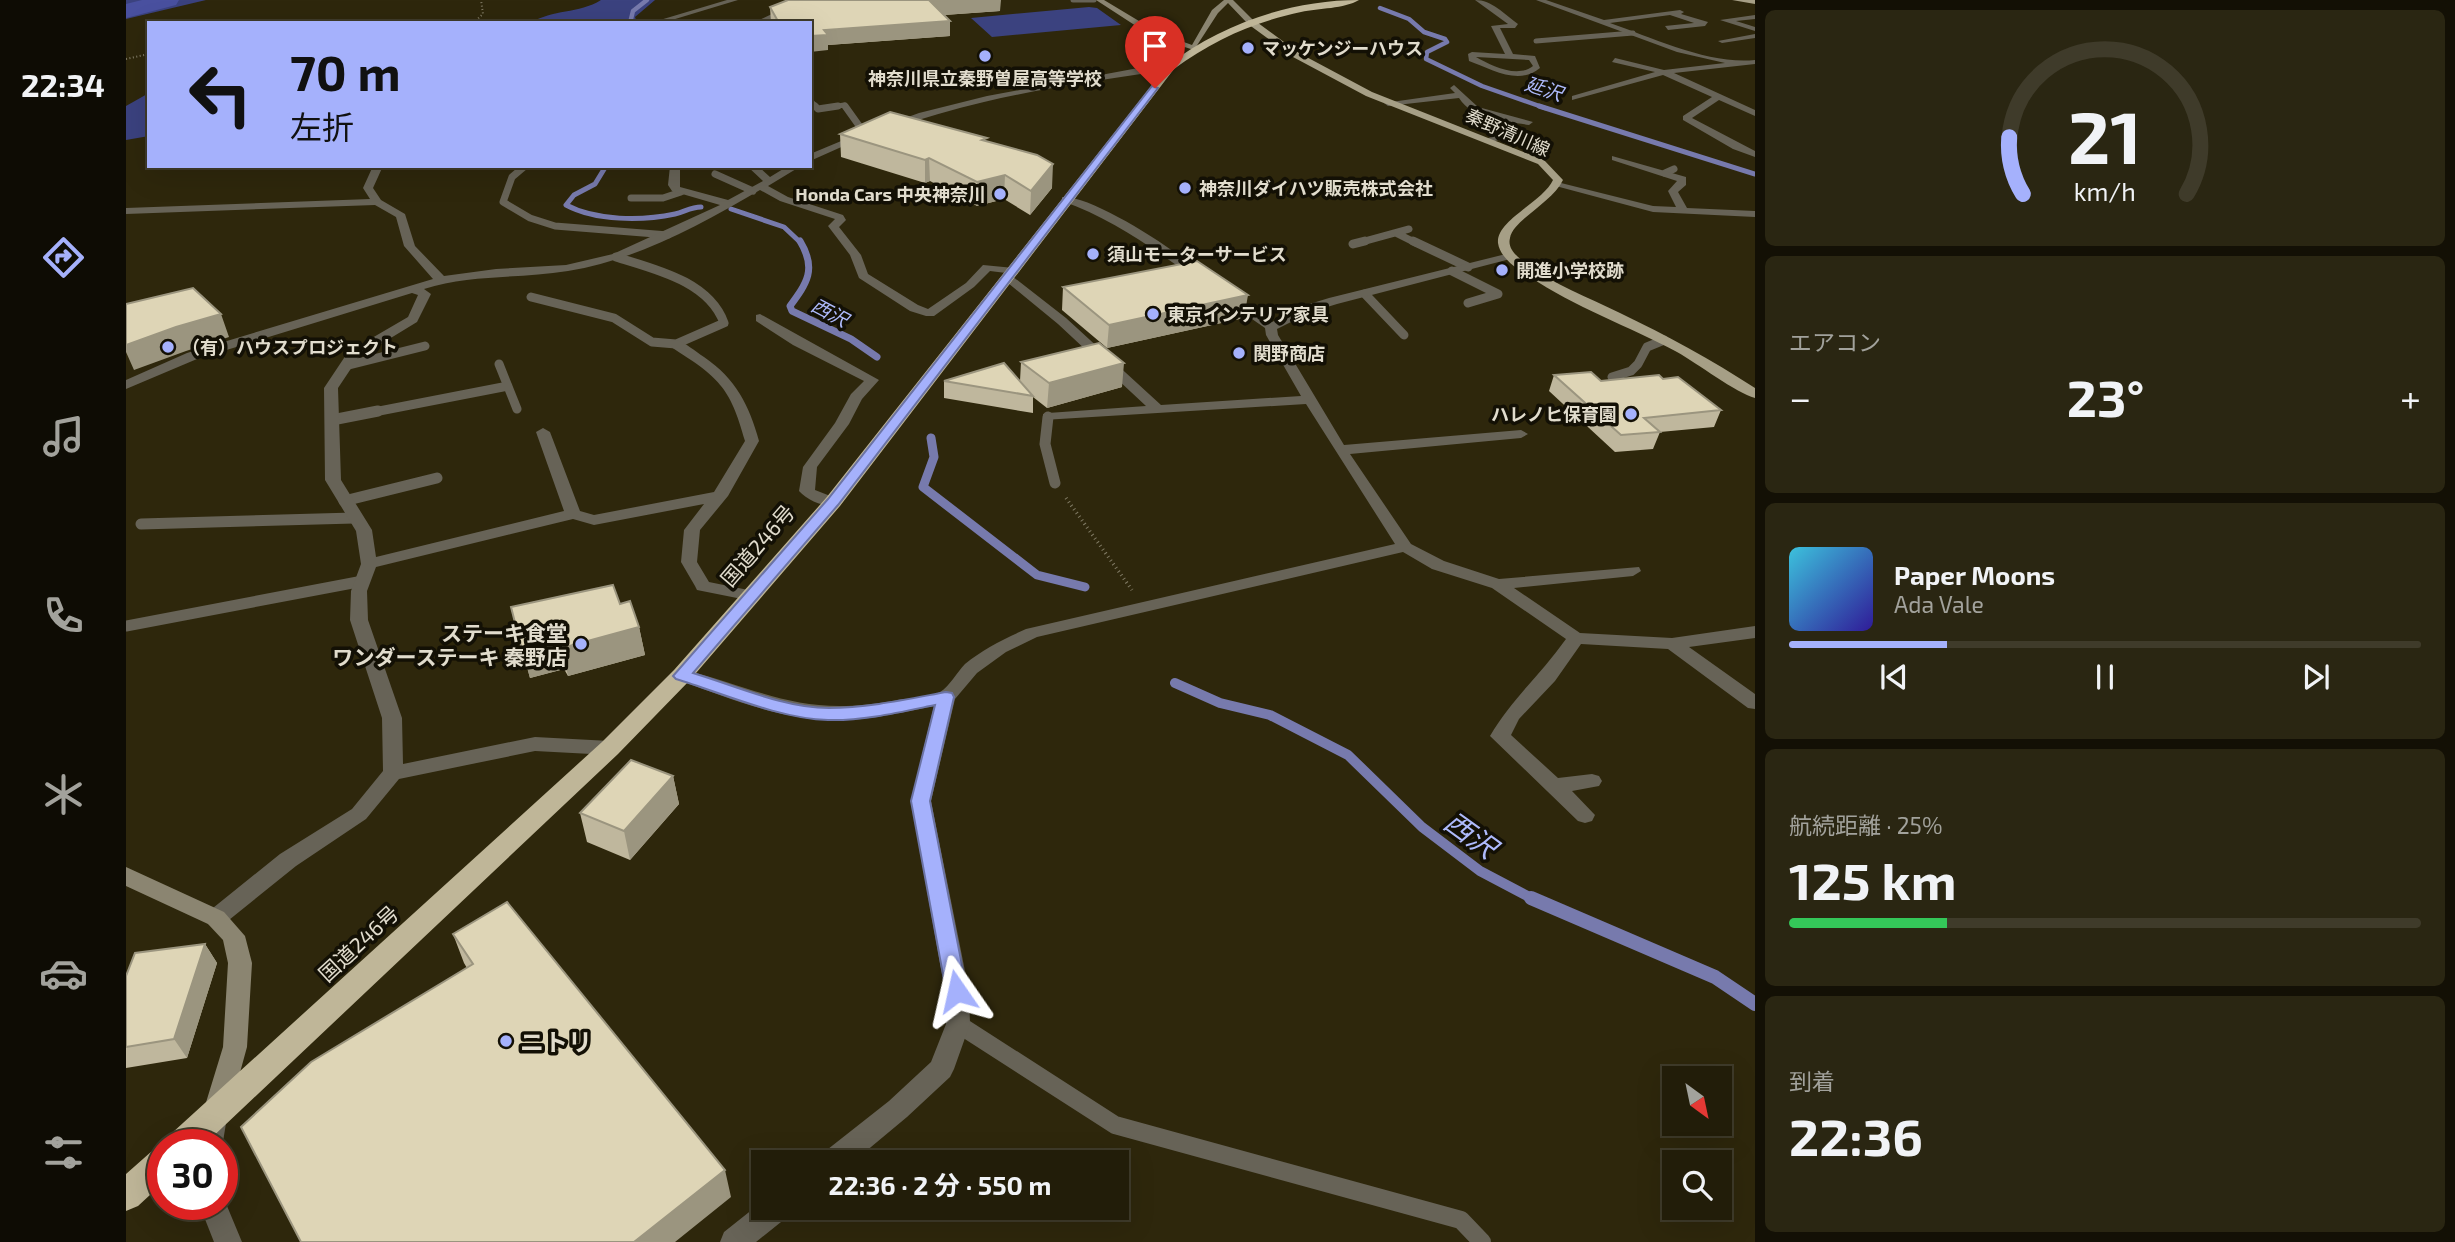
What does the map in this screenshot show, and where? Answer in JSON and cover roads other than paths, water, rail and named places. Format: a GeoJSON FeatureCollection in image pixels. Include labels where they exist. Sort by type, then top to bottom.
{"type":"FeatureCollection","features":[{"type":"Feature","properties":{"kind":"highway","name":"国道246号"},"geometry":{"type":"LineString","coordinates":[[214,1129],[682,676],[833,502],[1171,67],[1194,48],[1251,22],[1302,9],[1355,0]]}},
{"type":"Feature","properties":{"kind":"highway"},"geometry":{"type":"LineString","coordinates":[[126,1195],[147,1177]]}},
{"type":"Feature","properties":{"kind":"main road"},"geometry":{"type":"LineString","coordinates":[[1735,0],[1754,2]]}},
{"type":"Feature","properties":{"kind":"main road","name":"秦野清川線"},"geometry":{"type":"LineString","coordinates":[[1251,22],[1296,55],[1388,103],[1541,162],[1558,180],[1557,185],[1549,195],[1510,227],[1504,237],[1504,247],[1510,256]]}},
{"type":"Feature","properties":{"kind":"main road"},"geometry":{"type":"LineString","coordinates":[[1510,256],[1553,285],[1664,340],[1755,394]]}},
{"type":"Feature","properties":{"kind":"street"},"geometry":{"type":"LineString","coordinates":[[710,0],[723,4]]}},
{"type":"Feature","properties":{"kind":"street"},"geometry":{"type":"LineString","coordinates":[[659,21],[736,0]]}},
{"type":"Feature","properties":{"kind":"street"},"geometry":{"type":"LineString","coordinates":[[760,21],[807,0]]}},
{"type":"Feature","properties":{"kind":"street"},"geometry":{"type":"LineString","coordinates":[[1097,0],[1151,33],[1170,42],[1194,48],[1215,12],[1229,0],[1251,22]]}},
{"type":"Feature","properties":{"kind":"street"},"geometry":{"type":"LineString","coordinates":[[1478,0],[1490,5],[1515,26],[1495,26],[1510,56]]}},
{"type":"Feature","properties":{"kind":"street"},"geometry":{"type":"LineString","coordinates":[[1539,0],[1680,50],[1735,63]]}},
{"type":"Feature","properties":{"kind":"street"},"geometry":{"type":"LineString","coordinates":[[1603,21],[1680,12]]}},
{"type":"Feature","properties":{"kind":"street"},"geometry":{"type":"LineString","coordinates":[[1668,28],[1705,24],[1670,13]]}},
{"type":"Feature","properties":{"kind":"street"},"geometry":{"type":"LineString","coordinates":[[1715,17],[1755,29]]}},
{"type":"Feature","properties":{"kind":"street"},"geometry":{"type":"LineString","coordinates":[[1724,20],[1755,17]]}},
{"type":"Feature","properties":{"kind":"street"},"geometry":{"type":"LineString","coordinates":[[669,18],[680,21]]}},
{"type":"Feature","properties":{"kind":"street"},"geometry":{"type":"LineString","coordinates":[[1722,41],[1755,36]]}},
{"type":"Feature","properties":{"kind":"street"},"geometry":{"type":"LineString","coordinates":[[1472,54],[1510,56],[1532,58],[1537,66],[1533,72],[1516,75],[1472,58],[1472,54]]}},
{"type":"Feature","properties":{"kind":"street"},"geometry":{"type":"LineString","coordinates":[[1615,60],[1664,72],[1755,113]]}},
{"type":"Feature","properties":{"kind":"street"},"geometry":{"type":"LineString","coordinates":[[1575,98],[1664,72],[1755,62]]}},
{"type":"Feature","properties":{"kind":"street"},"geometry":{"type":"LineString","coordinates":[[813,153],[937,110],[999,95],[1149,68],[1171,67]]}},
{"type":"Feature","properties":{"kind":"street"},"geometry":{"type":"LineString","coordinates":[[1388,103],[1458,92],[1467,104],[1476,108],[1500,117],[1530,122]]}},
{"type":"Feature","properties":{"kind":"street"},"geometry":{"type":"LineString","coordinates":[[1718,97],[1686,118],[1708,128],[1735,148],[1755,154]]}},
{"type":"Feature","properties":{"kind":"street"},"geometry":{"type":"LineString","coordinates":[[1486,140],[1518,133]]}},
{"type":"Feature","properties":{"kind":"street"},"geometry":{"type":"LineString","coordinates":[[1615,158],[1670,171],[1682,179],[1681,185],[1673,191],[1684,212]]}},
{"type":"Feature","properties":{"kind":"street"},"geometry":{"type":"LineString","coordinates":[[377,168],[368,188],[377,202],[401,216],[404,240],[410,251],[441,280]]}},
{"type":"Feature","properties":{"kind":"street"},"geometry":{"type":"LineString","coordinates":[[675,168],[673,185],[681,192],[729,204]]}},
{"type":"Feature","properties":{"kind":"street"},"geometry":{"type":"LineString","coordinates":[[753,168],[761,186],[784,199],[839,217],[841,220],[833,226],[855,255],[863,276],[914,308],[930,313],[970,285],[987,267],[1011,275],[1158,410]]}},
{"type":"Feature","properties":{"kind":"street"},"geometry":{"type":"LineString","coordinates":[[127,381],[192,356],[441,280],[496,272],[565,268],[615,257],[668,235],[792,168]]}},
{"type":"Feature","properties":{"kind":"street"},"geometry":{"type":"LineString","coordinates":[[1557,185],[1623,202],[1684,212],[1755,214]]}},
{"type":"Feature","properties":{"kind":"street"},"geometry":{"type":"LineString","coordinates":[[1066,199],[1102,212],[1137,232],[1211,284]]}},
{"type":"Feature","properties":{"kind":"street"},"geometry":{"type":"LineString","coordinates":[[126,211],[377,202]]}},
{"type":"Feature","properties":{"kind":"street"},"geometry":{"type":"LineString","coordinates":[[1271,327],[1307,309],[1510,256]]}},
{"type":"Feature","properties":{"kind":"street"},"geometry":{"type":"LineString","coordinates":[[393,772],[392,718],[359,620],[359,591],[366,573],[364,530],[354,518],[333,480],[331,388],[353,355],[413,319],[425,295],[412,288]]}},
{"type":"Feature","properties":{"kind":"street"},"geometry":{"type":"LineString","coordinates":[[1221,292],[1271,327],[1272,335],[1309,400],[1405,547],[1438,565],[1498,584],[1576,638],[1672,644],[1755,632]]}},
{"type":"Feature","properties":{"kind":"street"},"geometry":{"type":"LineString","coordinates":[[760,318],[798,342],[872,380],[856,397],[842,424],[810,467],[807,491],[813,496],[833,502]]}},
{"type":"Feature","properties":{"kind":"street"},"geometry":{"type":"LineString","coordinates":[[676,344],[721,373],[736,391],[752,441],[720,496],[692,530],[689,562],[703,586],[752,596]]}},
{"type":"Feature","properties":{"kind":"street"},"geometry":{"type":"LineString","coordinates":[[1048,417],[1309,400]]}},
{"type":"Feature","properties":{"kind":"street"},"geometry":{"type":"LineString","coordinates":[[543,432],[572,514]]}},
{"type":"Feature","properties":{"kind":"street"},"geometry":{"type":"LineString","coordinates":[[1340,450],[1521,434]]}},
{"type":"Feature","properties":{"kind":"street"},"geometry":{"type":"LineString","coordinates":[[366,573],[572,514],[594,520],[720,496]]}},
{"type":"Feature","properties":{"kind":"street"},"geometry":{"type":"LineString","coordinates":[[847,1150],[898,1109],[941,1069],[958,1024],[957,991],[921,801],[946,697],[971,668],[1000,648],[1032,633],[1405,547]]}},
{"type":"Feature","properties":{"kind":"street"},"geometry":{"type":"LineString","coordinates":[[1498,584],[1633,571]]}},
{"type":"Feature","properties":{"kind":"street"},"geometry":{"type":"LineString","coordinates":[[1576,638],[1548,677],[1512,715],[1500,736],[1585,815]]}},
{"type":"Feature","properties":{"kind":"street"},"geometry":{"type":"LineString","coordinates":[[1672,644],[1755,703]]}},
{"type":"Feature","properties":{"kind":"street"},"geometry":{"type":"LineString","coordinates":[[682,676],[786,707],[827,714],[892,707],[946,697]]}},
{"type":"Feature","properties":{"kind":"street"},"geometry":{"type":"LineString","coordinates":[[216,918],[288,860],[359,814],[393,772],[535,744],[610,748]]}},
{"type":"Feature","properties":{"kind":"street"},"geometry":{"type":"LineString","coordinates":[[1555,786],[1592,781]]}},
{"type":"Feature","properties":{"kind":"street"},"geometry":{"type":"LineString","coordinates":[[126,876],[216,918],[234,936],[240,963],[235,1047],[213,1129]]}},
{"type":"Feature","properties":{"kind":"street"},"geometry":{"type":"LineString","coordinates":[[219,1220],[228,1242]]}},
{"type":"Feature","properties":{"kind":"street"},"geometry":{"type":"LineString","coordinates":[[734,1242],[761,1220]]}},
{"type":"Feature","properties":{"kind":"lane"},"geometry":{"type":"LineString","coordinates":[[1073,0],[1097,0]]}},
{"type":"Feature","properties":{"kind":"lane"},"geometry":{"type":"LineString","coordinates":[[1536,41],[1633,33]]}},
{"type":"Feature","properties":{"kind":"lane"},"geometry":{"type":"LineString","coordinates":[[814,109],[844,105],[865,134]]}},
{"type":"Feature","properties":{"kind":"lane"},"geometry":{"type":"LineString","coordinates":[[522,168],[512,177],[503,202],[530,218],[555,226],[668,235]]}},
{"type":"Feature","properties":{"kind":"lane"},"geometry":{"type":"LineString","coordinates":[[715,174],[761,186]]}},
{"type":"Feature","properties":{"kind":"lane"},"geometry":{"type":"LineString","coordinates":[[631,198],[663,198],[681,192]]}},
{"type":"Feature","properties":{"kind":"lane"},"geometry":{"type":"LineString","coordinates":[[1353,244],[1409,229]]}},
{"type":"Feature","properties":{"kind":"lane"},"geometry":{"type":"LineString","coordinates":[[1396,233],[1468,267]]}},
{"type":"Feature","properties":{"kind":"lane"},"geometry":{"type":"LineString","coordinates":[[531,297],[614,318],[652,342],[676,344],[724,323],[723,314],[712,300],[678,279],[615,257]]}},
{"type":"Feature","properties":{"kind":"lane"},"geometry":{"type":"LineString","coordinates":[[1452,271],[1498,294],[1468,303]]}},
{"type":"Feature","properties":{"kind":"lane"},"geometry":{"type":"LineString","coordinates":[[1365,294],[1404,335]]}},
{"type":"Feature","properties":{"kind":"lane"},"geometry":{"type":"LineString","coordinates":[[1612,377],[1628,373],[1644,358],[1647,347],[1664,340]]}},
{"type":"Feature","properties":{"kind":"lane"},"geometry":{"type":"LineString","coordinates":[[345,366],[425,346]]}},
{"type":"Feature","properties":{"kind":"lane"},"geometry":{"type":"LineString","coordinates":[[499,364],[517,409]]}},
{"type":"Feature","properties":{"kind":"lane"},"geometry":{"type":"LineString","coordinates":[[332,420],[508,386]]}},
{"type":"Feature","properties":{"kind":"lane"},"geometry":{"type":"LineString","coordinates":[[1048,417],[1045,443],[1055,483]]}},
{"type":"Feature","properties":{"kind":"lane"},"geometry":{"type":"LineString","coordinates":[[344,501],[437,478]]}},
{"type":"Feature","properties":{"kind":"lane"},"geometry":{"type":"LineString","coordinates":[[141,524],[354,518]]}},
{"type":"Feature","properties":{"kind":"lane"},"geometry":{"type":"LineString","coordinates":[[126,626],[366,573]]}},
{"type":"Feature","properties":{"kind":"lane"},"geometry":{"type":"LineString","coordinates":[[958,1024],[1115,1125],[1461,1220],[1482,1242]]}},
{"type":"Feature","properties":{"kind":"waterway"},"geometry":{"type":"LineString","coordinates":[[126,11],[168,0]]}},
{"type":"Feature","properties":{"kind":"waterway","name":"西沢"},"geometry":{"type":"LineString","coordinates":[[630,21],[633,11],[647,0]]}},
{"type":"Feature","properties":{"kind":"waterway","name":"延沢"},"geometry":{"type":"LineString","coordinates":[[1380,8],[1409,19],[1424,32],[1445,39],[1447,42],[1427,52],[1426,59],[1482,86],[1542,107]]}},
{"type":"Feature","properties":{"kind":"waterway","name":"延沢"},"geometry":{"type":"LineString","coordinates":[[1542,107],[1755,174]]}},
{"type":"Feature","properties":{"kind":"waterway","name":"西沢"},"geometry":{"type":"LineString","coordinates":[[605,168],[595,184],[574,195],[566,205],[591,214],[619,218],[662,216],[701,207]]}},
{"type":"Feature","properties":{"kind":"waterway","name":"西沢"},"geometry":{"type":"LineString","coordinates":[[731,209],[784,227],[801,243]]}},
{"type":"Feature","properties":{"kind":"waterway","name":"西沢"},"geometry":{"type":"LineString","coordinates":[[801,243],[809,268],[805,283],[790,306],[792,311],[851,339],[877,357]]}},
{"type":"Feature","properties":{"kind":"waterway","name":"西沢"},"geometry":{"type":"LineString","coordinates":[[931,438],[934,457],[923,487],[1037,575],[1085,587]]}},
{"type":"Feature","properties":{"kind":"waterway","name":"西沢"},"geometry":{"type":"LineString","coordinates":[[1175,683],[1220,703],[1270,715],[1348,755],[1422,827],[1480,871],[1532,898]]}},
{"type":"Feature","properties":{"kind":"waterway","name":"西沢"},"geometry":{"type":"LineString","coordinates":[[1532,898],[1715,977],[1755,1004]]}},
{"type":"Feature","properties":{"kind":"place","name":"マッケンジーハウス"},"geometry":{"type":"Point","coordinates":[1248,48]}},
{"type":"Feature","properties":{"kind":"place","name":"神奈川県立秦野曽屋高等学校"},"geometry":{"type":"Point","coordinates":[985,56]}},
{"type":"Feature","properties":{"kind":"place","name":"神奈川ダイハツ販売株式会社"},"geometry":{"type":"Point","coordinates":[1185,188]}},
{"type":"Feature","properties":{"kind":"place","name":"Honda Cars 中央神奈川"},"geometry":{"type":"Point","coordinates":[1000,194]}},
{"type":"Feature","properties":{"kind":"place","name":"須山モーターサービス"},"geometry":{"type":"Point","coordinates":[1093,254]}},
{"type":"Feature","properties":{"kind":"place","name":"開進小学校跡"},"geometry":{"type":"Point","coordinates":[1502,270]}},
{"type":"Feature","properties":{"kind":"place","name":"東京インテリア家具"},"geometry":{"type":"Point","coordinates":[1153,314]}},
{"type":"Feature","properties":{"kind":"place","name":"（有）ハウスプロジェクト"},"geometry":{"type":"Point","coordinates":[168,347]}},
{"type":"Feature","properties":{"kind":"place","name":"関野商店"},"geometry":{"type":"Point","coordinates":[1239,353]}},
{"type":"Feature","properties":{"kind":"place","name":"ハレノヒ保育園"},"geometry":{"type":"Point","coordinates":[1631,414]}},
{"type":"Feature","properties":{"kind":"place","name":"ステーキ食堂 ワンダーステーキ 秦野店"},"geometry":{"type":"Point","coordinates":[581,644]}},
{"type":"Feature","properties":{"kind":"place","name":"ニトリ"},"geometry":{"type":"Point","coordinates":[506,1041]}}]}
